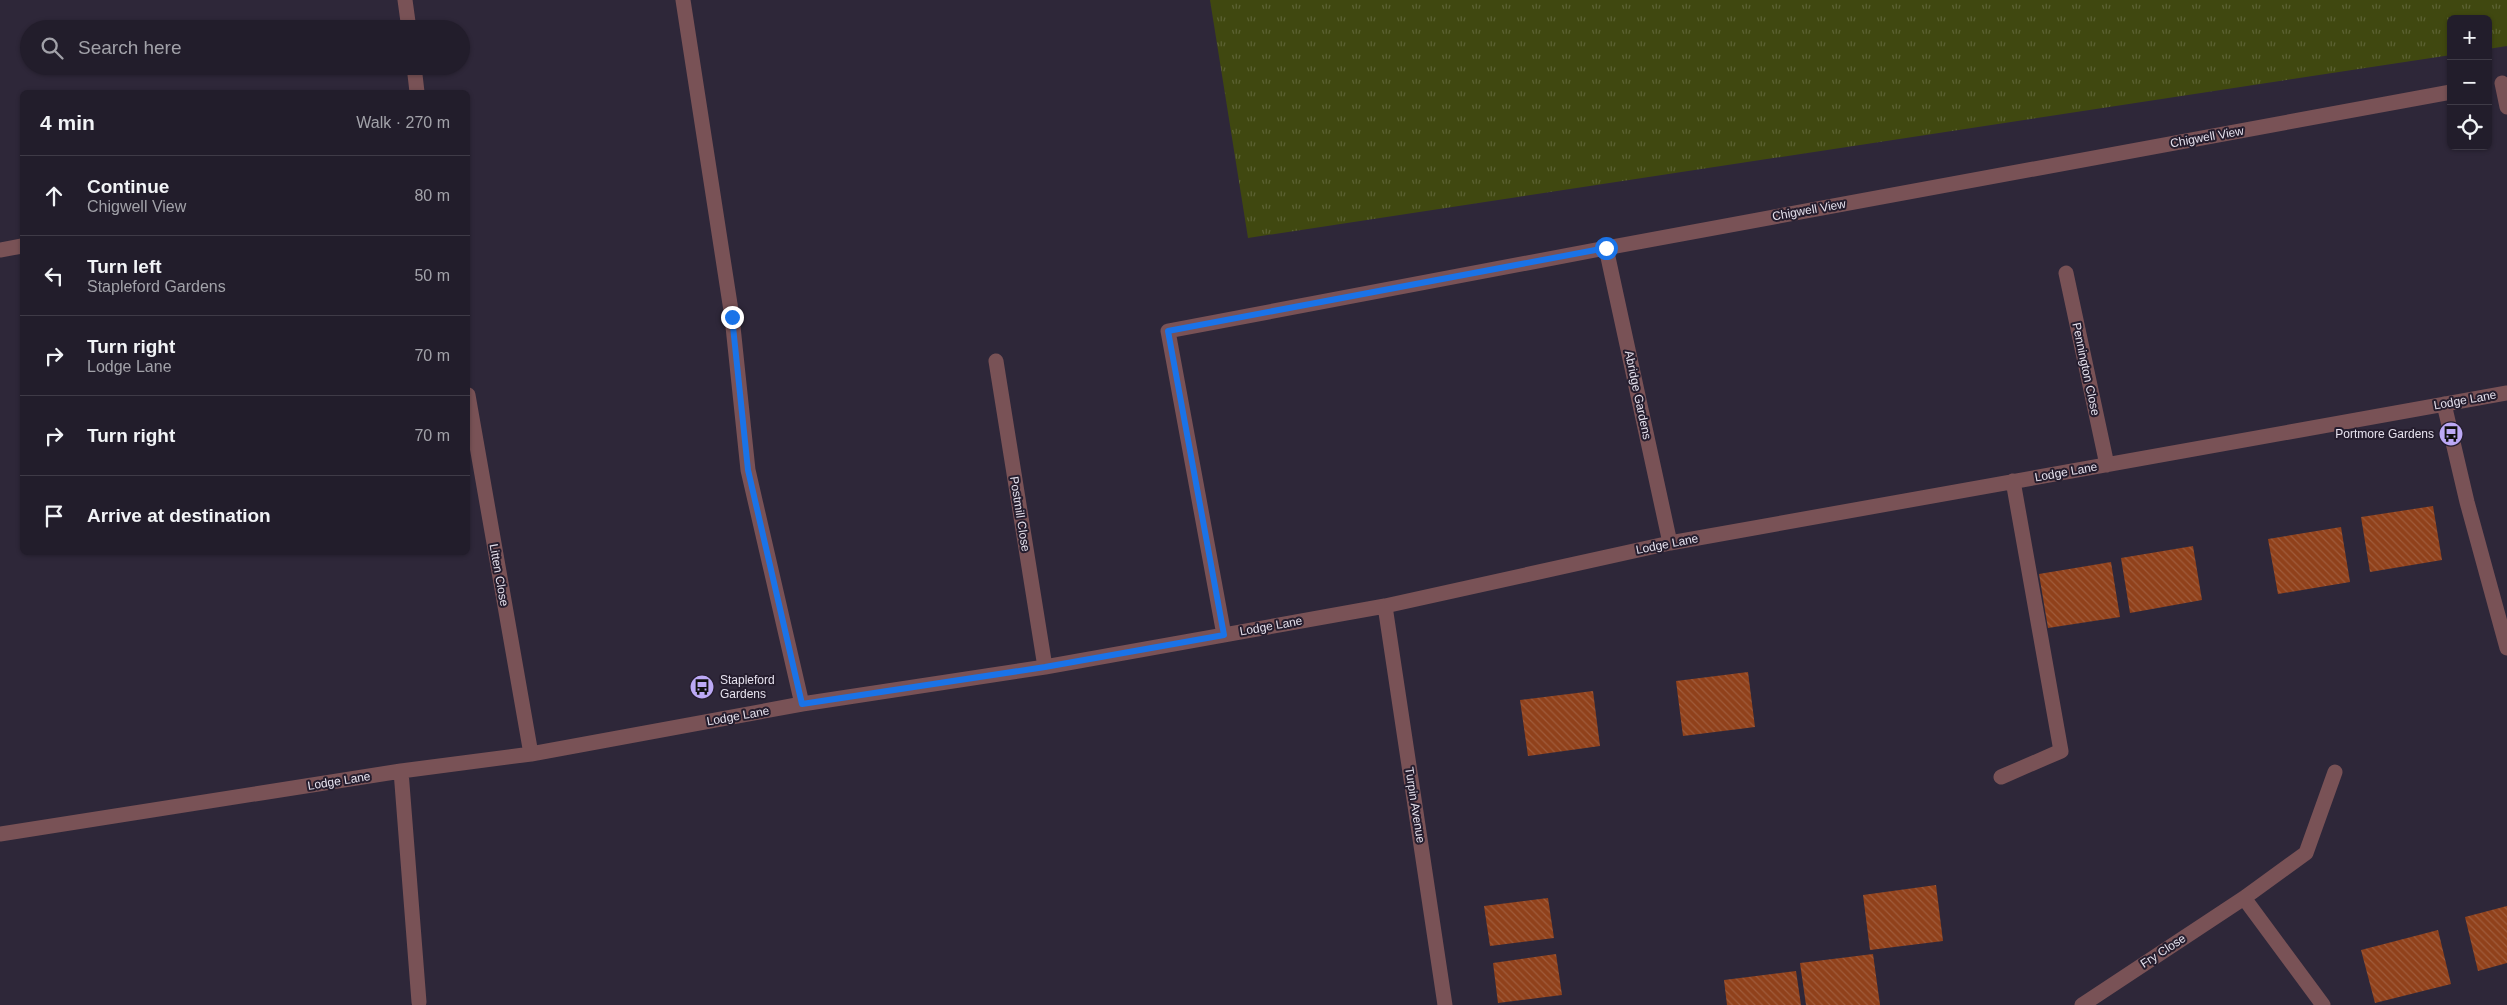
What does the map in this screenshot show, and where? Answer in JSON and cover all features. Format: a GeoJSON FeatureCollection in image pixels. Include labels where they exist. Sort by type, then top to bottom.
{"type":"FeatureCollection","features":[{"type":"Feature","properties":{"kind":"street"},"geometry":{"type":"LineString","coordinates":[[405,0],[408,20]]}},
{"type":"Feature","properties":{"kind":"street"},"geometry":{"type":"LineString","coordinates":[[683,0],[732,317],[748,470],[802,704]]}},
{"type":"Feature","properties":{"kind":"street"},"geometry":{"type":"LineString","coordinates":[[415,75],[417,90]]}},
{"type":"Feature","properties":{"kind":"street"},"geometry":{"type":"LineString","coordinates":[[2499,83],[2507,107]]}},
{"type":"Feature","properties":{"kind":"street","name":"Chigwell View"},"geometry":{"type":"LineString","coordinates":[[1224,635],[1168,331],[2447,93]]}},
{"type":"Feature","properties":{"kind":"street"},"geometry":{"type":"LineString","coordinates":[[0,250],[20,246]]}},
{"type":"Feature","properties":{"kind":"street","name":"Abridge Gardens"},"geometry":{"type":"LineString","coordinates":[[1606,248],[1670,543]]}},
{"type":"Feature","properties":{"kind":"street","name":"Pennington Close"},"geometry":{"type":"LineString","coordinates":[[2066,273],[2107,465]]}},
{"type":"Feature","properties":{"kind":"street","name":"Postmill Close"},"geometry":{"type":"LineString","coordinates":[[996,361],[1045,667]]}},
{"type":"Feature","properties":{"kind":"street","name":"Lodge Lane"},"geometry":{"type":"LineString","coordinates":[[0,834],[400,771],[531,754],[802,704],[1045,667],[1385,606],[1670,543],[2507,393]]}},
{"type":"Feature","properties":{"kind":"street"},"geometry":{"type":"LineString","coordinates":[[2444,404],[2466,502],[2507,648]]}},
{"type":"Feature","properties":{"kind":"street","name":"Litten Close"},"geometry":{"type":"LineString","coordinates":[[470,406],[531,754]]}},
{"type":"Feature","properties":{"kind":"street"},"geometry":{"type":"LineString","coordinates":[[2001,777],[2061,751],[2013,482]]}},
{"type":"Feature","properties":{"kind":"street","name":"Turpin Avenue"},"geometry":{"type":"LineString","coordinates":[[1385,606],[1445,1005]]}},
{"type":"Feature","properties":{"kind":"street"},"geometry":{"type":"LineString","coordinates":[[400,771],[419,1002]]}},
{"type":"Feature","properties":{"kind":"street","name":"Fry Close"},"geometry":{"type":"LineString","coordinates":[[2082,1005],[2244,898],[2306,853],[2335,772]]}},
{"type":"Feature","properties":{"kind":"street"},"geometry":{"type":"LineString","coordinates":[[2244,898],[2323,1005]]}},
{"type":"Feature","properties":{"kind":"green space"},"geometry":{"type":"Polygon","coordinates":[[[1210,0],[2507,0],[2507,46],[2492,48],[2492,15],[2447,15],[2447,56],[1248,238],[1210,0]]]}},
{"type":"Feature","properties":{"kind":"building"},"geometry":{"type":"Polygon","coordinates":[[[2433,506],[2442,560],[2370,572],[2361,517],[2433,506]]]}},
{"type":"Feature","properties":{"kind":"building"},"geometry":{"type":"Polygon","coordinates":[[[2341,527],[2350,582],[2278,594],[2268,539],[2341,527]]]}},
{"type":"Feature","properties":{"kind":"building"},"geometry":{"type":"Polygon","coordinates":[[[2193,546],[2202,600],[2130,613],[2121,558],[2193,546]]]}},
{"type":"Feature","properties":{"kind":"building"},"geometry":{"type":"Polygon","coordinates":[[[2111,562],[2120,617],[2048,628],[2039,574],[2111,562]]]}},
{"type":"Feature","properties":{"kind":"building"},"geometry":{"type":"Polygon","coordinates":[[[1748,672],[1755,727],[1683,736],[1676,681],[1748,672]]]}},
{"type":"Feature","properties":{"kind":"building"},"geometry":{"type":"Polygon","coordinates":[[[1593,691],[1600,746],[1528,756],[1520,700],[1593,691]]]}},
{"type":"Feature","properties":{"kind":"building"},"geometry":{"type":"Polygon","coordinates":[[[1936,885],[1943,941],[1870,950],[1863,895],[1936,885]]]}},
{"type":"Feature","properties":{"kind":"building"},"geometry":{"type":"Polygon","coordinates":[[[1548,898],[1554,938],[1490,946],[1484,906],[1548,898]]]}},
{"type":"Feature","properties":{"kind":"building"},"geometry":{"type":"Polygon","coordinates":[[[2507,906],[2507,963],[2478,971],[2465,917],[2507,906]]]}},
{"type":"Feature","properties":{"kind":"building"},"geometry":{"type":"Polygon","coordinates":[[[2438,930],[2451,984],[2375,1003],[2361,950],[2438,930]]]}},
{"type":"Feature","properties":{"kind":"building"},"geometry":{"type":"Polygon","coordinates":[[[1556,954],[1562,995],[1498,1003],[1493,963],[1556,954]]]}},
{"type":"Feature","properties":{"kind":"building"},"geometry":{"type":"Polygon","coordinates":[[[1873,954],[1880,1005],[1806,1005],[1800,963],[1873,954]]]}},
{"type":"Feature","properties":{"kind":"building"},"geometry":{"type":"Polygon","coordinates":[[[1796,971],[1801,1005],[1727,1005],[1724,980],[1796,971]]]}},
{"type":"Feature","properties":{"kind":"place","name":"Portmore Gardens"},"geometry":{"type":"Point","coordinates":[2451,434]}},
{"type":"Feature","properties":{"kind":"place","name":"Stapleford Gardens"},"geometry":{"type":"Point","coordinates":[702,687]}},
{"type":"Feature","properties":{"kind":"route"},"geometry":{"type":"LineString","coordinates":[[732,317],[748,470],[802,704],[1045,667],[1224,635],[1168,331],[1606,248]]}}]}
